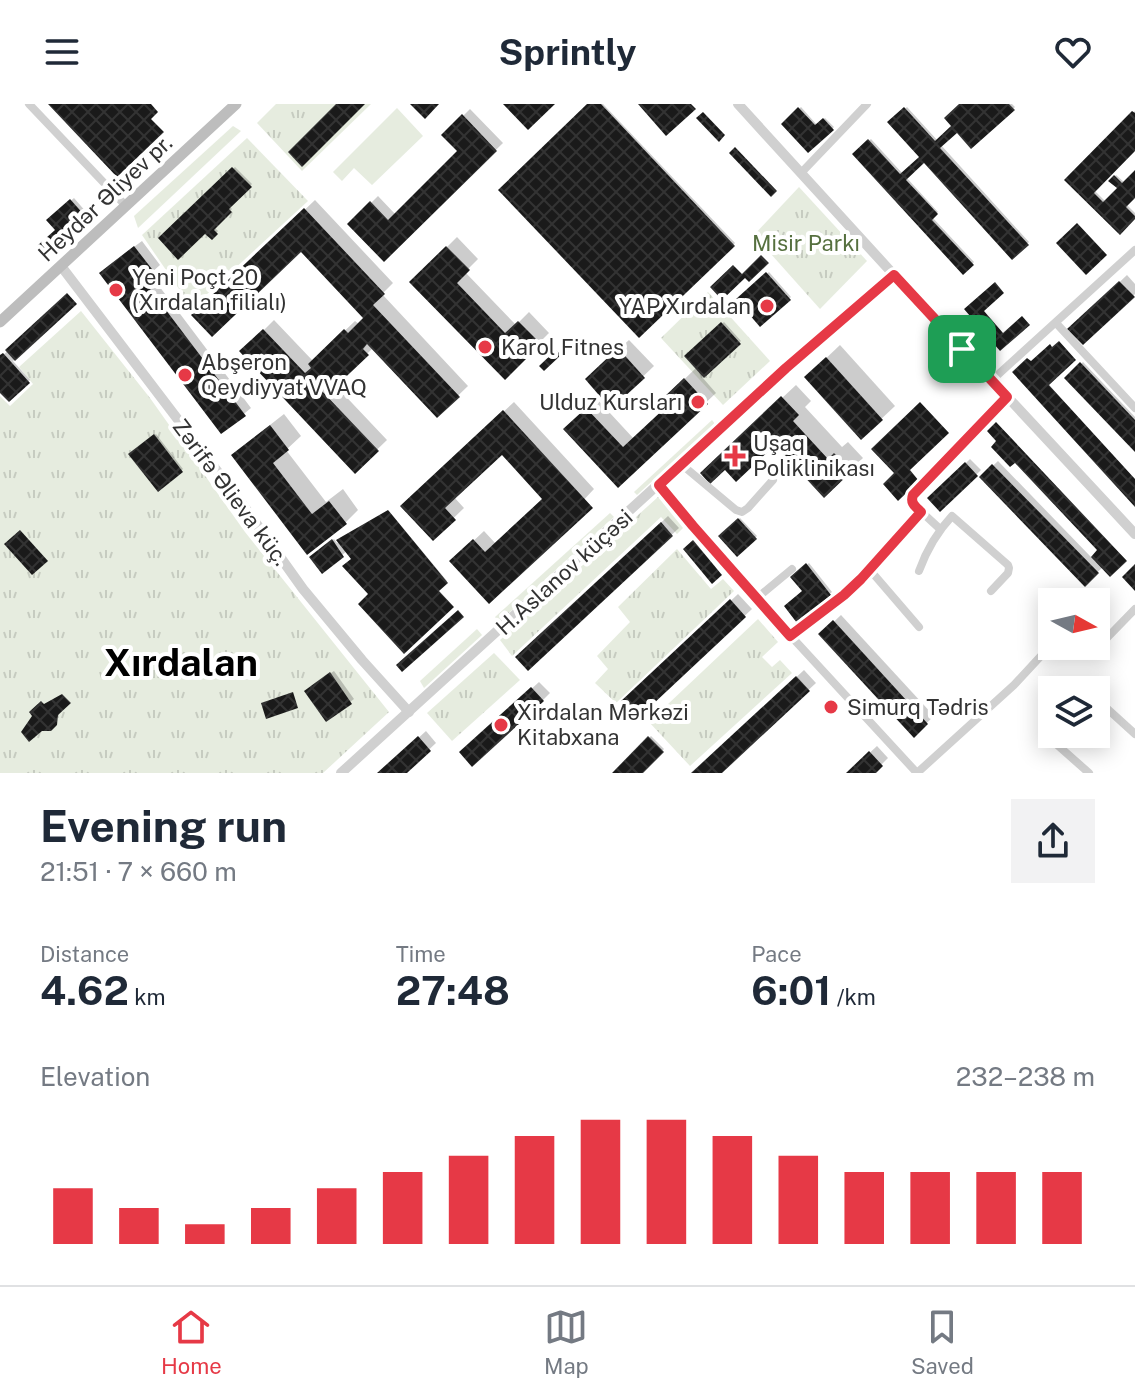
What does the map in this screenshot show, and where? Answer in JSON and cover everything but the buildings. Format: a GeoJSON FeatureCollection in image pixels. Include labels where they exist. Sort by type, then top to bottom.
{"type":"FeatureCollection","features":[{"type":"Feature","properties":{"kind":"main road","name":"Heydər Əliyev pr."},"geometry":{"type":"LineString","coordinates":[[0,322],[236,104]]}},
{"type":"Feature","properties":{"kind":"street"},"geometry":{"type":"LineString","coordinates":[[29,104],[126,206]]}},
{"type":"Feature","properties":{"kind":"street"},"geometry":{"type":"LineString","coordinates":[[738,104],[1135,534]]}},
{"type":"Feature","properties":{"kind":"street"},"geometry":{"type":"LineString","coordinates":[[801,173],[867,104]]}},
{"type":"Feature","properties":{"kind":"street"},"geometry":{"type":"LineString","coordinates":[[991,381],[1135,250]]}},
{"type":"Feature","properties":{"kind":"street","name":"Zərifə Əlieva küç."},"geometry":{"type":"LineString","coordinates":[[61,266],[303,589],[409,712]]}},
{"type":"Feature","properties":{"kind":"street","name":"H.Aslanov küçəsi"},"geometry":{"type":"LineString","coordinates":[[341,773],[786,368],[894,275]]}},
{"type":"Feature","properties":{"kind":"street"},"geometry":{"type":"LineString","coordinates":[[1056,323],[1135,408]]}},
{"type":"Feature","properties":{"kind":"street"},"geometry":{"type":"LineString","coordinates":[[940,529],[913,504],[913,495],[1007,397]]}},
{"type":"Feature","properties":{"kind":"street"},"geometry":{"type":"LineString","coordinates":[[681,464],[742,512],[773,480]]}},
{"type":"Feature","properties":{"kind":"street"},"geometry":{"type":"LineString","coordinates":[[659,485],[790,636],[917,773],[1014,685],[1038,659]]}},
{"type":"Feature","properties":{"kind":"street"},"geometry":{"type":"LineString","coordinates":[[790,636],[844,595],[921,512]]}},
{"type":"Feature","properties":{"kind":"street"},"geometry":{"type":"LineString","coordinates":[[919,571],[940,529],[952,516],[1008,565],[1008,573],[991,591]]}},
{"type":"Feature","properties":{"kind":"street"},"geometry":{"type":"LineString","coordinates":[[757,598],[792,569]]}},
{"type":"Feature","properties":{"kind":"street"},"geometry":{"type":"LineString","coordinates":[[870,570],[919,627]]}},
{"type":"Feature","properties":{"kind":"street"},"geometry":{"type":"LineString","coordinates":[[1110,635],[1135,609]]}},
{"type":"Feature","properties":{"kind":"street"},"geometry":{"type":"LineString","coordinates":[[1110,711],[1135,734]]}},
{"type":"Feature","properties":{"kind":"street"},"geometry":{"type":"LineString","coordinates":[[1061,748],[1089,773]]}},
{"type":"Feature","properties":{"kind":"green space"},"geometry":{"type":"Polygon","coordinates":[[[276,104],[371,104],[302,171],[257,123],[276,104]]]}},
{"type":"Feature","properties":{"kind":"green space"},"geometry":{"type":"Polygon","coordinates":[[[397,108],[423,136],[372,185],[354,168],[342,181],[333,172],[397,108]]]}},
{"type":"Feature","properties":{"kind":"green space"},"geometry":{"type":"Polygon","coordinates":[[[233,126],[241,131],[138,228],[134,216],[233,126]]]}},
{"type":"Feature","properties":{"kind":"green space"},"geometry":{"type":"Polygon","coordinates":[[[247,138],[308,201],[192,308],[142,235],[247,138]]]}},
{"type":"Feature","properties":{"kind":"green space","name":"Misir Parkı"},"geometry":{"type":"Polygon","coordinates":[[[799,187],[867,261],[820,309],[754,235],[799,187]]]}},
{"type":"Feature","properties":{"kind":"green space"},"geometry":{"type":"Polygon","coordinates":[[[708,292],[770,361],[723,405],[661,338],[708,292]]]}},
{"type":"Feature","properties":{"kind":"green space"},"geometry":{"type":"Polygon","coordinates":[[[81,311],[150,398],[245,532],[389,712],[323,773],[0,773],[0,396],[10,406],[33,384],[19,367],[81,311]]]}},
{"type":"Feature","properties":{"kind":"green space"},"geometry":{"type":"Polygon","coordinates":[[[712,420],[715,424],[637,495],[634,492],[712,420]]]}},
{"type":"Feature","properties":{"kind":"green space"},"geometry":{"type":"Polygon","coordinates":[[[658,497],[683,528],[677,534],[661,517],[512,656],[500,640],[658,497]]]}},
{"type":"Feature","properties":{"kind":"green space"},"geometry":{"type":"Polygon","coordinates":[[[610,513],[614,517],[499,622],[495,617],[610,513]]]}},
{"type":"Feature","properties":{"kind":"green space"},"geometry":{"type":"Polygon","coordinates":[[[677,549],[711,589],[723,579],[734,591],[616,703],[595,683],[608,669],[597,656],[630,622],[618,607],[677,549]]]}},
{"type":"Feature","properties":{"kind":"green space"},"geometry":{"type":"Polygon","coordinates":[[[758,619],[778,642],[762,657],[772,667],[780,660],[792,673],[690,766],[649,722],[758,619]]]}},
{"type":"Feature","properties":{"kind":"green space"},"geometry":{"type":"Polygon","coordinates":[[[477,629],[482,635],[424,688],[420,681],[477,629]]]}},
{"type":"Feature","properties":{"kind":"green space"},"geometry":{"type":"Polygon","coordinates":[[[494,653],[520,680],[452,741],[427,713],[494,653]]]}},
{"type":"Feature","properties":{"kind":"place","name":"Yeni Poçt 20 (Xırdalan filialı)"},"geometry":{"type":"Point","coordinates":[116,290]}},
{"type":"Feature","properties":{"kind":"place","name":"YAP Xırdalan"},"geometry":{"type":"Point","coordinates":[767,306]}},
{"type":"Feature","properties":{"kind":"place","name":"Karol Fitnes"},"geometry":{"type":"Point","coordinates":[485,347]}},
{"type":"Feature","properties":{"kind":"place","name":"Abşeron Qeydiyyat VVAQ"},"geometry":{"type":"Point","coordinates":[185,375]}},
{"type":"Feature","properties":{"kind":"place","name":"Ulduz Kursları"},"geometry":{"type":"Point","coordinates":[698,402]}},
{"type":"Feature","properties":{"kind":"place","name":"Uşaq Poliklinikası"},"geometry":{"type":"Point","coordinates":[735,456]}},
{"type":"Feature","properties":{"kind":"place","name":"Simurq Tədris"},"geometry":{"type":"Point","coordinates":[831,707]}},
{"type":"Feature","properties":{"kind":"place","name":"Xirdalan Mərkəzi Kitabxana"},"geometry":{"type":"Point","coordinates":[501,725]}},
{"type":"Feature","properties":{"kind":"district","name":"Xırdalan"},"geometry":{"type":"Point","coordinates":[181,662]}},
{"type":"Feature","properties":{"kind":"route"},"geometry":{"type":"LineString","coordinates":[[894,275],[962,349],[1007,397],[913,495],[911,500],[921,512],[870,570],[844,595],[790,636],[659,485],[786,368],[894,275]]}}]}
